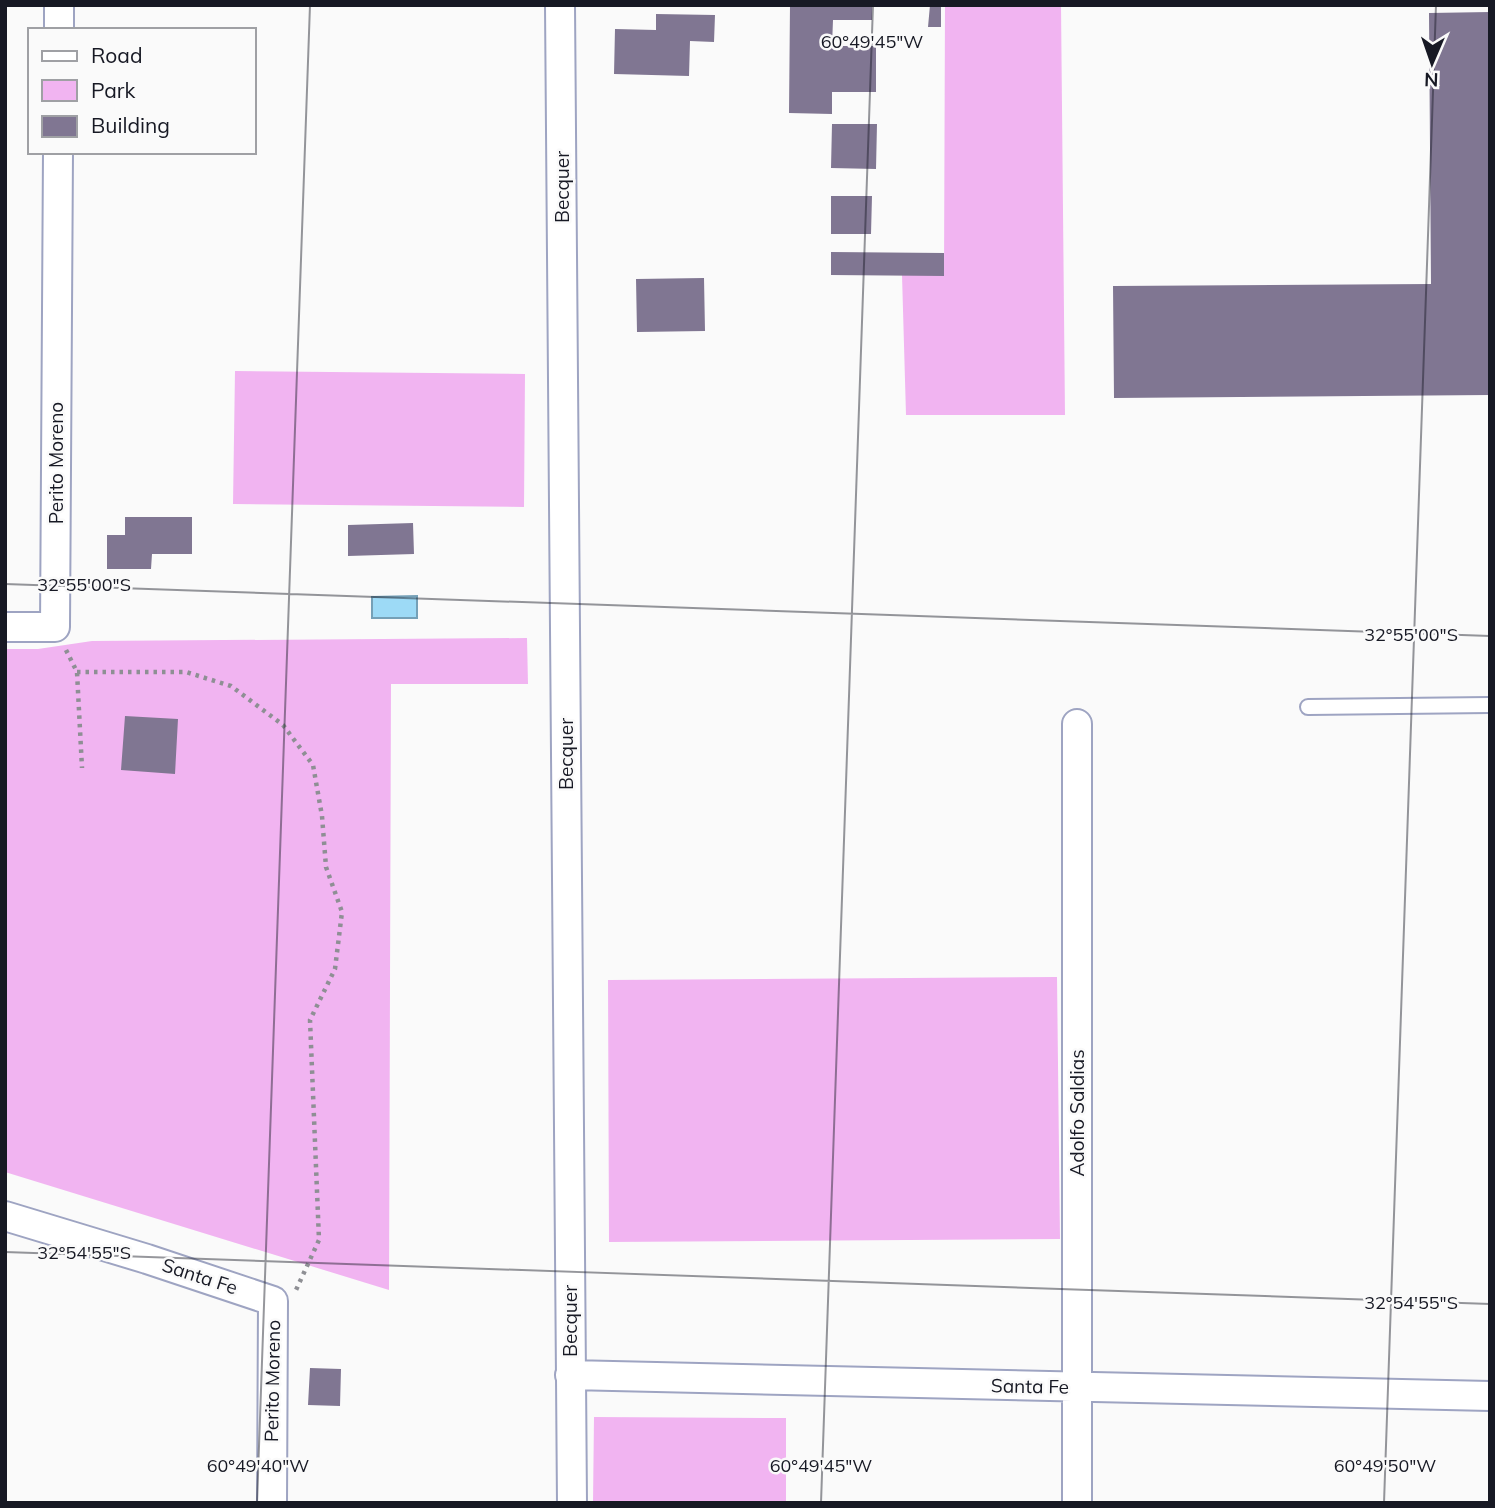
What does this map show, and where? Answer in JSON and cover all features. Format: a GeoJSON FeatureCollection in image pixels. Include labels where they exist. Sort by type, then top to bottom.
{"type":"FeatureCollection","features":[{"type":"Feature","properties":{"kind":"street"},"geometry":{"type":"LineString","coordinates":[[59,5],[59,28]]}},
{"type":"Feature","properties":{"kind":"street","name":"Becquer"},"geometry":{"type":"LineString","coordinates":[[560,5],[572,1503]]}},
{"type":"Feature","properties":{"kind":"street","name":"Perito Moreno"},"geometry":{"type":"LineString","coordinates":[[54,627],[58,154]]}},
{"type":"Feature","properties":{"kind":"street"},"geometry":{"type":"LineString","coordinates":[[5,627],[54,627]]}},
{"type":"Feature","properties":{"kind":"street","name":"Adolfo Saldias"},"geometry":{"type":"LineString","coordinates":[[1076,724],[1077,1503]]}},
{"type":"Feature","properties":{"kind":"street","name":"Santa Fe"},"geometry":{"type":"LineString","coordinates":[[5,1216],[273,1301]]}},
{"type":"Feature","properties":{"kind":"street","name":"Perito Moreno"},"geometry":{"type":"LineString","coordinates":[[272,1503],[273,1301]]}},
{"type":"Feature","properties":{"kind":"street","name":"Santa Fe"},"geometry":{"type":"LineString","coordinates":[[570,1375],[1490,1396]]}},
{"type":"Feature","properties":{"kind":"lane"},"geometry":{"type":"LineString","coordinates":[[1307,707],[1490,705]]}},
{"type":"Feature","properties":{"kind":"path"},"geometry":{"type":"LineString","coordinates":[[54,627],[77,671],[82,768]]}},
{"type":"Feature","properties":{"kind":"path"},"geometry":{"type":"LineString","coordinates":[[77,671],[186,671],[231,686],[283,725],[313,765],[322,816],[326,867],[342,912],[335,969],[310,1020],[319,1240],[297,1289],[273,1301]]}},
{"type":"Feature","properties":{"kind":"green space"},"geometry":{"type":"Polygon","coordinates":[[[945,5],[1061,5],[1065,415],[906,415],[902,275],[944,275],[945,5]]]}},
{"type":"Feature","properties":{"kind":"green space"},"geometry":{"type":"Polygon","coordinates":[[[235,371],[525,374],[524,507],[233,504],[235,371]]]}},
{"type":"Feature","properties":{"kind":"green space"},"geometry":{"type":"Polygon","coordinates":[[[527,638],[528,684],[391,684],[389,1290],[5,1172],[5,649],[38,649],[92,641],[527,638]]]}},
{"type":"Feature","properties":{"kind":"green space"},"geometry":{"type":"Polygon","coordinates":[[[1057,977],[1060,1239],[609,1242],[608,980],[1057,977]]]}},
{"type":"Feature","properties":{"kind":"green space"},"geometry":{"type":"Polygon","coordinates":[[[594,1417],[786,1418],[786,1503],[593,1503],[594,1417]]]}},
{"type":"Feature","properties":{"kind":"water"},"geometry":{"type":"Polygon","coordinates":[[[417,596],[417,618],[372,618],[372,597],[417,596]]]}},
{"type":"Feature","properties":{"kind":"building"},"geometry":{"type":"Polygon","coordinates":[[[790,5],[872,5],[872,20],[833,20],[832,46],[876,46],[876,92],[832,92],[832,114],[789,113],[790,5]]]}},
{"type":"Feature","properties":{"kind":"building"},"geometry":{"type":"Polygon","coordinates":[[[930,5],[941,5],[941,27],[928,27],[930,5]]]}},
{"type":"Feature","properties":{"kind":"building"},"geometry":{"type":"Polygon","coordinates":[[[1490,12],[1490,395],[1114,398],[1113,286],[1431,284],[1429,13],[1490,12]]]}},
{"type":"Feature","properties":{"kind":"building"},"geometry":{"type":"Polygon","coordinates":[[[656,14],[715,15],[714,42],[690,41],[689,76],[614,74],[615,29],[656,30],[656,14]]]}},
{"type":"Feature","properties":{"kind":"building"},"geometry":{"type":"Polygon","coordinates":[[[832,124],[877,124],[876,169],[831,168],[832,124]]]}},
{"type":"Feature","properties":{"kind":"building"},"geometry":{"type":"Polygon","coordinates":[[[831,196],[872,196],[871,234],[831,234],[831,196]]]}},
{"type":"Feature","properties":{"kind":"building"},"geometry":{"type":"Polygon","coordinates":[[[831,252],[944,253],[944,276],[831,275],[831,252]]]}},
{"type":"Feature","properties":{"kind":"building"},"geometry":{"type":"Polygon","coordinates":[[[704,278],[705,331],[637,332],[636,279],[704,278]]]}},
{"type":"Feature","properties":{"kind":"building"},"geometry":{"type":"Polygon","coordinates":[[[125,517],[192,517],[192,554],[152,554],[151,569],[107,569],[107,535],[125,535],[125,517]]]}},
{"type":"Feature","properties":{"kind":"building"},"geometry":{"type":"Polygon","coordinates":[[[413,523],[414,554],[348,556],[348,525],[413,523]]]}},
{"type":"Feature","properties":{"kind":"building"},"geometry":{"type":"Polygon","coordinates":[[[125,716],[178,719],[175,774],[121,770],[125,716]]]}},
{"type":"Feature","properties":{"kind":"building"},"geometry":{"type":"Polygon","coordinates":[[[310,1368],[341,1369],[340,1406],[308,1405],[310,1368]]]}}]}
